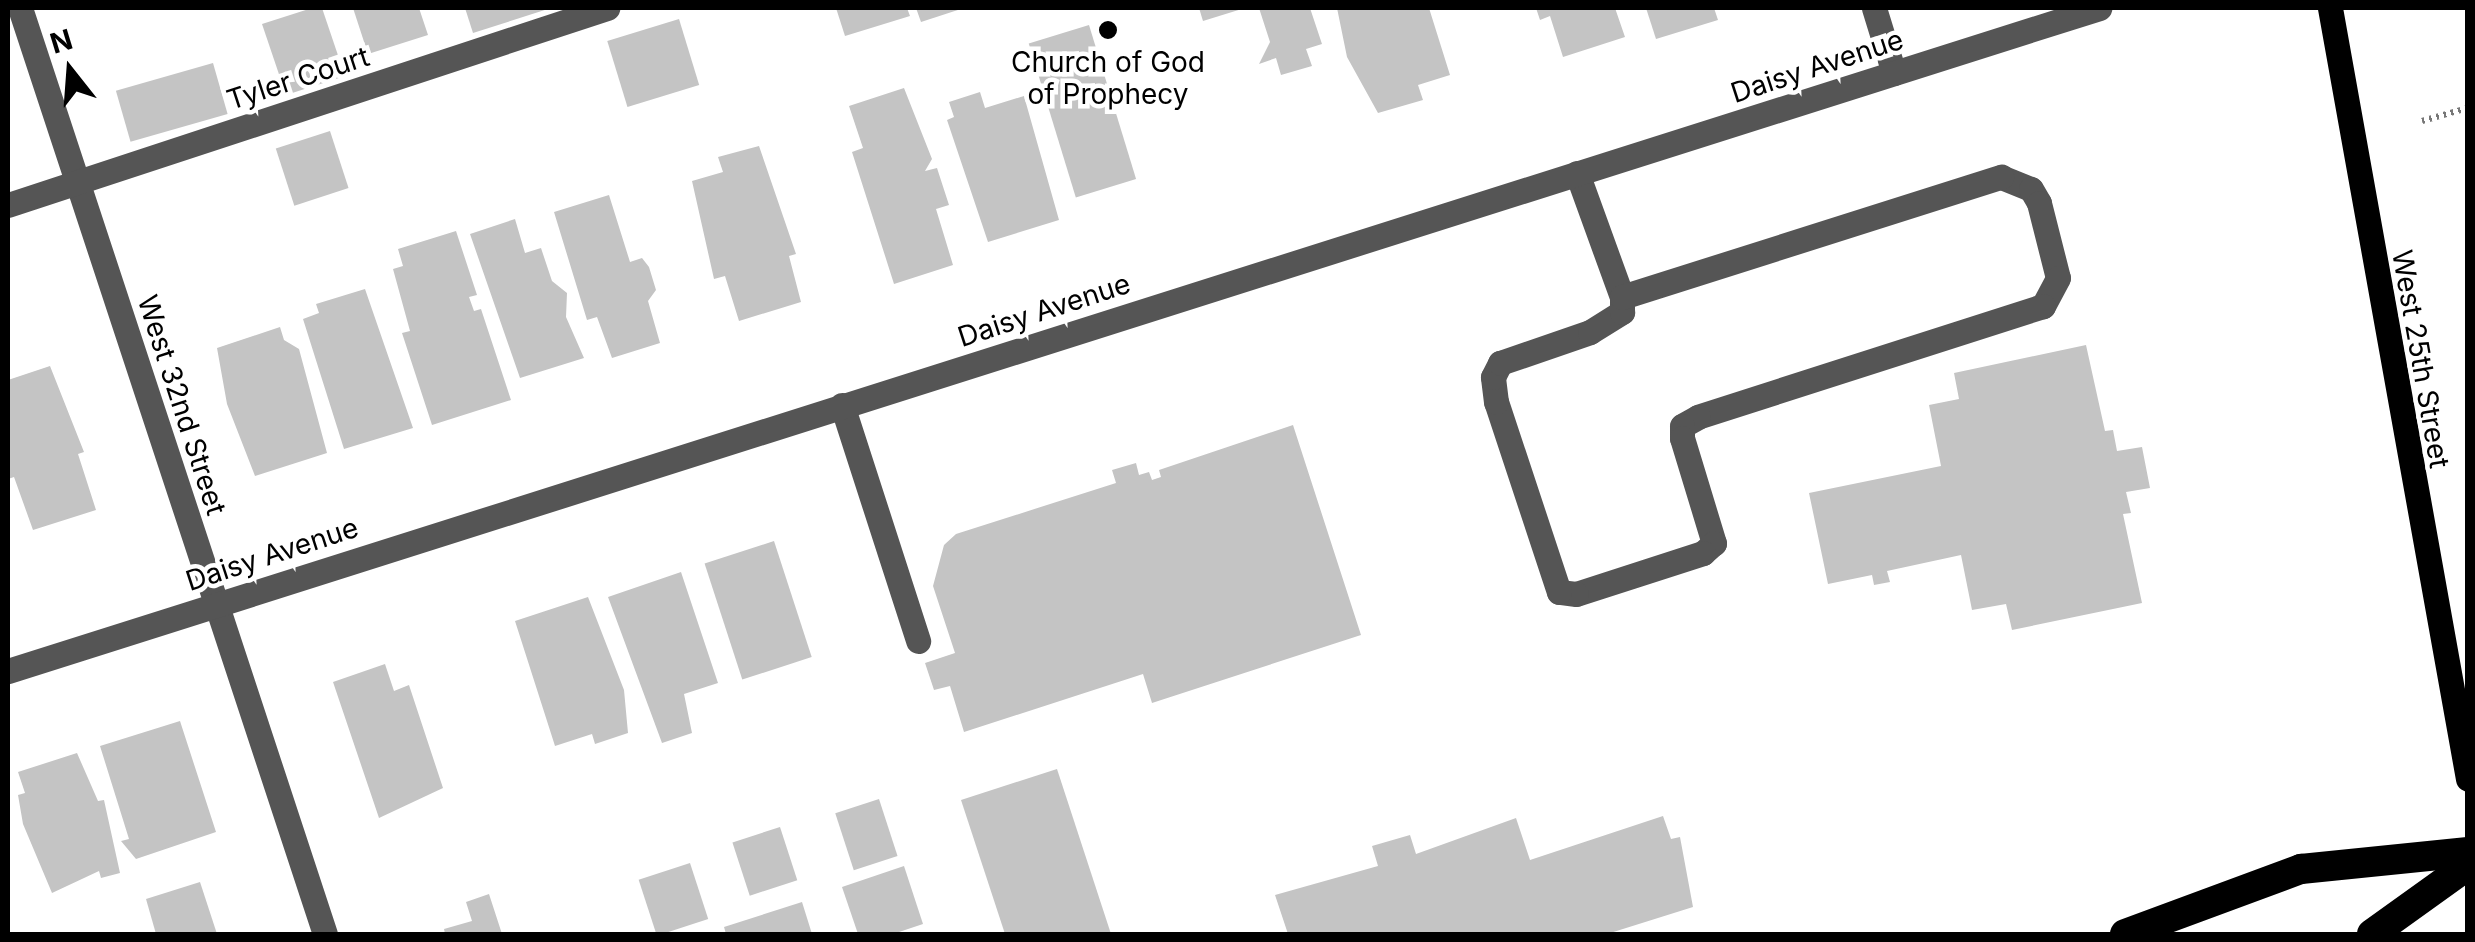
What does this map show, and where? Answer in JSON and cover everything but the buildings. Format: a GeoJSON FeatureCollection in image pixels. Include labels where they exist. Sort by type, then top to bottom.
{"type":"FeatureCollection","features":[{"type":"Feature","properties":{"kind":"highway"},"geometry":{"type":"LineString","coordinates":[[2125,934],[2301,869],[2468,852]]}},
{"type":"Feature","properties":{"kind":"highway"},"geometry":{"type":"LineString","coordinates":[[2372,934],[2468,865]]}},
{"type":"Feature","properties":{"kind":"main road","name":"West 25th Street"},"geometry":{"type":"LineString","coordinates":[[2330,8],[2468,779]]}},
{"type":"Feature","properties":{"kind":"street","name":"West 32nd Street"},"geometry":{"type":"LineString","coordinates":[[20,8],[325,934]]}},
{"type":"Feature","properties":{"kind":"street","name":"Tyler Court"},"geometry":{"type":"LineString","coordinates":[[8,205],[607,8]]}},
{"type":"Feature","properties":{"kind":"street"},"geometry":{"type":"LineString","coordinates":[[1874,8],[1894,73]]}},
{"type":"Feature","properties":{"kind":"street","name":"Daisy Avenue"},"geometry":{"type":"LineString","coordinates":[[8,671],[2100,8]]}},
{"type":"Feature","properties":{"kind":"street"},"geometry":{"type":"LineString","coordinates":[[1577,173],[1622,304]]}},
{"type":"Feature","properties":{"kind":"street"},"geometry":{"type":"LineString","coordinates":[[2001,176],[2031,189],[2058,278],[2043,306],[1698,416],[1682,426],[1682,438],[1714,543],[1702,553],[1576,594],[1559,592],[1493,377],[1516,354],[1590,332],[1622,304],[2001,176]]}},
{"type":"Feature","properties":{"kind":"street"},"geometry":{"type":"LineString","coordinates":[[842,406],[918,640]]}},
{"type":"Feature","properties":{"kind":"path"},"geometry":{"type":"LineString","coordinates":[[2422,120],[2468,108]]}},
{"type":"Feature","properties":{"kind":"place","name":"Church of God of Prophecy"},"geometry":{"type":"Point","coordinates":[1108,30]}}]}
